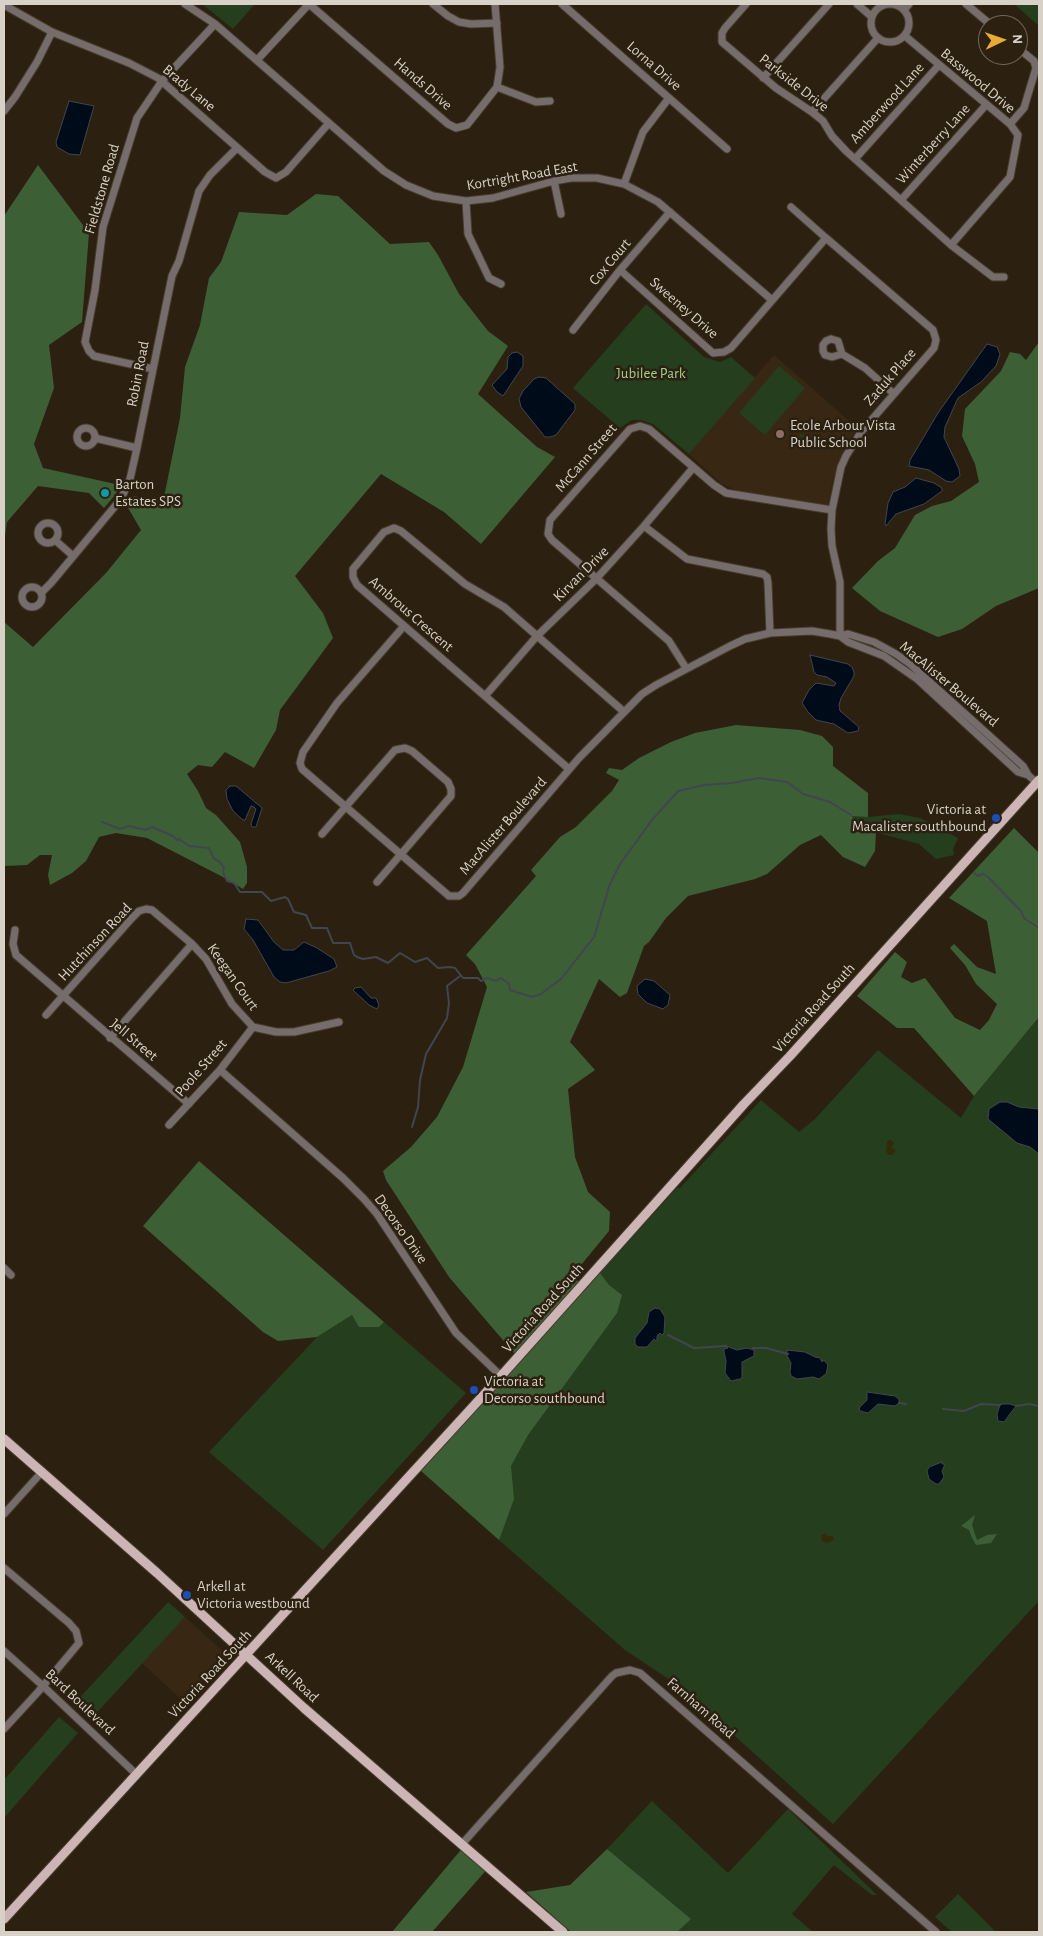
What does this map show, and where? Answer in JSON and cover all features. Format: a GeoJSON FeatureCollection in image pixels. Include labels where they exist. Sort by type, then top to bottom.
{"type":"FeatureCollection","features":[{"type":"Feature","properties":{"kind":"main road","name":"Victoria Road South"},"geometry":{"type":"LineString","coordinates":[[4,1919],[501,1376],[744,1104],[790,1056],[1038,782]]}},
{"type":"Feature","properties":{"kind":"main road","name":"Arkell Road"},"geometry":{"type":"LineString","coordinates":[[4,1439],[304,1708],[564,1932]]}},
{"type":"Feature","properties":{"kind":"street","name":"Kortright Road East"},"geometry":{"type":"LineString","coordinates":[[185,4],[215,24],[384,171],[406,185],[433,196],[466,201],[492,198],[554,181],[584,178],[624,184],[646,195],[670,212],[772,300]]}},
{"type":"Feature","properties":{"kind":"street"},"geometry":{"type":"LineString","coordinates":[[257,60],[309,4]]}},
{"type":"Feature","properties":{"kind":"street","name":"Hands Drive"},"geometry":{"type":"LineString","coordinates":[[309,4],[453,127],[467,125],[497,87]]}},
{"type":"Feature","properties":{"kind":"street"},"geometry":{"type":"LineString","coordinates":[[433,4],[459,22],[471,24],[496,23]]}},
{"type":"Feature","properties":{"kind":"street"},"geometry":{"type":"LineString","coordinates":[[495,4],[500,67],[497,87],[536,102],[550,101]]}},
{"type":"Feature","properties":{"kind":"street","name":"Lorna Drive"},"geometry":{"type":"LineString","coordinates":[[562,4],[728,149]]}},
{"type":"Feature","properties":{"kind":"street","name":"Parkside Drive"},"geometry":{"type":"LineString","coordinates":[[746,4],[722,34],[722,42],[763,78],[812,112],[822,121],[839,144],[901,200]]}},
{"type":"Feature","properties":{"kind":"street"},"geometry":{"type":"LineString","coordinates":[[763,78],[829,4]]}},
{"type":"Feature","properties":{"kind":"street"},"geometry":{"type":"LineString","coordinates":[[857,4],[872,17]]}},
{"type":"Feature","properties":{"kind":"street"},"geometry":{"type":"LineString","coordinates":[[890,4],[904,10],[909,23],[905,36],[898,41],[891,42],[878,38],[872,27],[872,17],[877,6],[890,4]]}},
{"type":"Feature","properties":{"kind":"street"},"geometry":{"type":"LineString","coordinates":[[904,10],[909,4]]}},
{"type":"Feature","properties":{"kind":"street"},"geometry":{"type":"LineString","coordinates":[[966,4],[979,15]]}},
{"type":"Feature","properties":{"kind":"street","name":"Brady Lane"},"geometry":{"type":"LineString","coordinates":[[4,5],[52,32],[129,63],[162,82],[236,148],[265,172],[276,178],[286,172],[329,123]]}},
{"type":"Feature","properties":{"kind":"street","name":"Fieldstone Road"},"geometry":{"type":"LineString","coordinates":[[152,369],[94,356],[89,351],[85,342],[95,290],[103,227],[137,118],[162,82],[215,24]]}},
{"type":"Feature","properties":{"kind":"street"},"geometry":{"type":"LineString","coordinates":[[4,111],[37,62],[52,32]]}},
{"type":"Feature","properties":{"kind":"street","name":"Basswood Drive"},"geometry":{"type":"LineString","coordinates":[[905,36],[986,106],[1010,124],[1018,134],[1010,178],[951,245]]}},
{"type":"Feature","properties":{"kind":"street"},"geometry":{"type":"LineString","coordinates":[[812,112],[878,38]]}},
{"type":"Feature","properties":{"kind":"street"},"geometry":{"type":"LineString","coordinates":[[1010,124],[1024,108],[1036,68],[1034,61],[1028,56]]}},
{"type":"Feature","properties":{"kind":"street","name":"Amberwood Lane"},"geometry":{"type":"LineString","coordinates":[[855,159],[939,65]]}},
{"type":"Feature","properties":{"kind":"street"},"geometry":{"type":"LineString","coordinates":[[624,184],[636,146],[643,132],[670,98]]}},
{"type":"Feature","properties":{"kind":"street","name":"Winterberry Lane"},"geometry":{"type":"LineString","coordinates":[[901,200],[986,106]]}},
{"type":"Feature","properties":{"kind":"street","name":"Robin Road"},"geometry":{"type":"LineString","coordinates":[[41,593],[121,499],[130,479],[172,276],[179,261],[199,191],[210,175],[236,148]]}},
{"type":"Feature","properties":{"kind":"street"},"geometry":{"type":"LineString","coordinates":[[554,181],[561,214]]}},
{"type":"Feature","properties":{"kind":"street"},"geometry":{"type":"LineString","coordinates":[[901,200],[951,245],[992,277],[1004,277]]}},
{"type":"Feature","properties":{"kind":"street"},"geometry":{"type":"LineString","coordinates":[[466,201],[468,234],[489,278],[501,284]]}},
{"type":"Feature","properties":{"kind":"street","name":"Zaduk Place"},"geometry":{"type":"LineString","coordinates":[[791,207],[935,333],[936,340],[934,348],[864,427],[846,456],[838,478],[832,510],[831,538],[840,582],[840,636]]}},
{"type":"Feature","properties":{"kind":"street","name":"Cox Court"},"geometry":{"type":"LineString","coordinates":[[573,330],[620,270],[670,212]]}},
{"type":"Feature","properties":{"kind":"street"},"geometry":{"type":"LineString","coordinates":[[772,300],[826,238]]}},
{"type":"Feature","properties":{"kind":"street","name":"Sweeney Drive"},"geometry":{"type":"LineString","coordinates":[[620,270],[714,352],[724,352],[731,348],[772,300]]}},
{"type":"Feature","properties":{"kind":"street"},"geometry":{"type":"LineString","coordinates":[[842,354],[865,368],[894,394]]}},
{"type":"Feature","properties":{"kind":"street","name":"McCann Street"},"geometry":{"type":"LineString","coordinates":[[686,668],[669,641],[596,579],[552,540],[548,534],[550,520],[630,430],[635,426],[649,429],[693,468],[726,493],[832,510]]}},
{"type":"Feature","properties":{"kind":"street"},"geometry":{"type":"LineString","coordinates":[[95,438],[137,448]]}},
{"type":"Feature","properties":{"kind":"street","name":"Kirvan Drive"},"geometry":{"type":"LineString","coordinates":[[485,696],[537,636],[596,579],[693,468]]}},
{"type":"Feature","properties":{"kind":"street"},"geometry":{"type":"LineString","coordinates":[[644,526],[687,559],[763,574],[767,577],[770,633]]}},
{"type":"Feature","properties":{"kind":"street","name":"Ambrous Crescent"},"geometry":{"type":"LineString","coordinates":[[569,769],[356,585],[353,569],[384,532],[391,529],[401,531],[458,579],[504,607],[624,711]]}},
{"type":"Feature","properties":{"kind":"street"},"geometry":{"type":"LineString","coordinates":[[55,540],[73,556]]}},
{"type":"Feature","properties":{"kind":"street","name":"MacAlister Boulevard"},"geometry":{"type":"LineString","coordinates":[[404,626],[336,703],[300,758],[302,769],[445,893],[454,896],[459,896],[463,893],[569,769],[642,694],[686,668],[730,646],[745,639],[770,633],[812,632],[840,636],[848,634],[896,654],[920,673],[980,732],[1023,766],[1028,775],[1038,782]]}},
{"type":"Feature","properties":{"kind":"street"},"geometry":{"type":"LineString","coordinates":[[322,834],[396,750],[405,748],[412,751],[448,782],[452,789],[451,796],[377,882]]}},
{"type":"Feature","properties":{"kind":"street","name":"Hutchinson Road"},"geometry":{"type":"LineString","coordinates":[[46,1015],[139,911],[152,910],[192,944]]}},
{"type":"Feature","properties":{"kind":"street","name":"Jell Street"},"geometry":{"type":"LineString","coordinates":[[15,930],[13,944],[16,955],[110,1038],[189,1104]]}},
{"type":"Feature","properties":{"kind":"street"},"geometry":{"type":"LineString","coordinates":[[110,1038],[192,944]]}},
{"type":"Feature","properties":{"kind":"street","name":"Keegan Court"},"geometry":{"type":"LineString","coordinates":[[192,944],[206,959],[232,1004],[253,1027],[276,1032],[294,1032],[340,1022]]}},
{"type":"Feature","properties":{"kind":"street","name":"Poole Street"},"geometry":{"type":"LineString","coordinates":[[170,1125],[220,1070],[253,1027]]}},
{"type":"Feature","properties":{"kind":"street","name":"Decorso Drive"},"geometry":{"type":"LineString","coordinates":[[220,1070],[343,1178],[364,1199],[381,1221],[456,1333],[501,1376]]}},
{"type":"Feature","properties":{"kind":"street"},"geometry":{"type":"LineString","coordinates":[[4,1268],[12,1275]]}},
{"type":"Feature","properties":{"kind":"street"},"geometry":{"type":"LineString","coordinates":[[4,1514],[41,1473]]}},
{"type":"Feature","properties":{"kind":"street"},"geometry":{"type":"LineString","coordinates":[[4,1568],[69,1623],[79,1637],[79,1642],[4,1729]]}},
{"type":"Feature","properties":{"kind":"street","name":"Bard Boulevard"},"geometry":{"type":"LineString","coordinates":[[4,1651],[136,1774]]}},
{"type":"Feature","properties":{"kind":"street","name":"Farnham Road"},"geometry":{"type":"LineString","coordinates":[[462,1844],[612,1676],[616,1673],[630,1670],[640,1673],[936,1932]]}},
{"type":"Feature","properties":{"kind":"shaded area","name":"Ecole Arbour Vista Public School"},"geometry":{"type":"Polygon","coordinates":[[[774,355],[857,428],[843,451],[832,484],[828,505],[738,491],[722,484],[689,454],[774,355]]]}},
{"type":"Feature","properties":{"kind":"shaded area"},"geometry":{"type":"Polygon","coordinates":[[[185,1617],[228,1656],[186,1704],[142,1663],[185,1617]]]}},
{"type":"Feature","properties":{"kind":"green space"},"geometry":{"type":"Polygon","coordinates":[[[202,4],[255,4],[233,29],[202,4]]]}},
{"type":"Feature","properties":{"kind":"green space"},"geometry":{"type":"Polygon","coordinates":[[[1014,4],[1039,4],[1039,26],[1028,15],[1014,4]]]}},
{"type":"Feature","properties":{"kind":"green space"},"geometry":{"type":"Polygon","coordinates":[[[38,165],[89,233],[82,322],[49,345],[54,388],[34,444],[43,468],[120,485],[116,494],[104,508],[89,493],[38,486],[7,522],[4,542],[4,216],[38,165]]]}},
{"type":"Feature","properties":{"kind":"green space"},"geometry":{"type":"Polygon","coordinates":[[[316,194],[338,196],[390,244],[429,242],[459,294],[488,331],[508,346],[478,394],[537,447],[555,457],[481,544],[444,512],[381,474],[295,576],[323,613],[333,638],[280,710],[276,730],[254,768],[225,752],[212,767],[198,765],[187,774],[206,808],[216,815],[240,842],[247,867],[247,883],[243,889],[147,838],[116,833],[99,837],[86,861],[72,873],[50,885],[48,875],[52,855],[40,855],[27,865],[4,866],[4,622],[33,647],[106,573],[141,530],[127,506],[134,496],[163,502],[180,418],[185,367],[200,325],[209,278],[221,262],[239,212],[287,215],[316,194]]]}},
{"type":"Feature","properties":{"kind":"green space","name":"Jubilee Park"},"geometry":{"type":"Polygon","coordinates":[[[646,304],[704,357],[720,362],[731,357],[755,378],[689,454],[653,424],[641,420],[632,420],[620,428],[573,388],[646,304]]]}},
{"type":"Feature","properties":{"kind":"green space"},"geometry":{"type":"Polygon","coordinates":[[[1039,342],[1039,588],[996,606],[962,629],[938,637],[880,611],[852,588],[878,561],[895,548],[915,515],[932,506],[951,501],[979,482],[975,464],[962,436],[965,409],[1001,371],[1010,352],[1020,354],[1026,360],[1039,342]]]}},
{"type":"Feature","properties":{"kind":"green space"},"geometry":{"type":"Polygon","coordinates":[[[779,366],[805,388],[765,435],[739,413],[779,366]]]}},
{"type":"Feature","properties":{"kind":"green space"},"geometry":{"type":"Polygon","coordinates":[[[800,434],[814,438],[812,447],[797,442],[800,434]]]}},
{"type":"Feature","properties":{"kind":"green space"},"geometry":{"type":"Polygon","coordinates":[[[736,725],[800,730],[822,736],[833,747],[833,766],[868,793],[868,817],[852,816],[856,827],[876,833],[875,851],[865,867],[843,857],[821,835],[800,845],[767,874],[755,879],[688,896],[666,918],[644,946],[627,993],[620,997],[599,979],[570,1042],[595,1070],[568,1089],[575,1157],[588,1192],[610,1212],[609,1231],[572,1276],[587,1288],[600,1273],[609,1285],[622,1295],[617,1313],[528,1435],[511,1466],[514,1499],[499,1540],[421,1471],[520,1360],[449,1277],[386,1180],[383,1171],[411,1147],[437,1117],[463,1067],[487,987],[475,964],[466,955],[536,876],[531,870],[560,837],[576,827],[612,791],[619,780],[606,773],[609,768],[622,770],[639,758],[671,742],[695,733],[736,725]]]}},
{"type":"Feature","properties":{"kind":"green space"},"geometry":{"type":"Polygon","coordinates":[[[899,814],[920,818],[958,838],[953,849],[954,855],[936,859],[919,844],[856,827],[851,815],[868,817],[899,814]]]}},
{"type":"Feature","properties":{"kind":"green space"},"geometry":{"type":"Polygon","coordinates":[[[1014,828],[1039,853],[1039,1017],[974,1096],[914,1028],[897,1028],[857,996],[895,952],[907,962],[901,977],[912,983],[925,978],[955,1018],[980,1030],[989,1020],[997,1004],[976,984],[965,965],[950,948],[954,944],[977,967],[996,974],[987,921],[949,898],[1014,828]]]}},
{"type":"Feature","properties":{"kind":"green space"},"geometry":{"type":"Polygon","coordinates":[[[1039,1017],[1039,1601],[833,1824],[679,1686],[625,1650],[499,1540],[502,1466],[615,1307],[600,1273],[677,1188],[680,1188],[761,1100],[799,1132],[815,1119],[878,1050],[961,1118],[974,1096],[1039,1017]]]}},
{"type":"Feature","properties":{"kind":"green space"},"geometry":{"type":"Polygon","coordinates":[[[199,1161],[384,1322],[379,1327],[359,1327],[352,1315],[317,1337],[278,1341],[263,1332],[143,1226],[199,1161]]]}},
{"type":"Feature","properties":{"kind":"green space"},"geometry":{"type":"Polygon","coordinates":[[[352,1315],[378,1327],[384,1322],[466,1393],[323,1550],[209,1452],[317,1337],[352,1315]]]}},
{"type":"Feature","properties":{"kind":"green space"},"geometry":{"type":"Polygon","coordinates":[[[975,1515],[972,1525],[977,1540],[987,1535],[997,1534],[991,1543],[976,1545],[969,1530],[961,1526],[975,1515]]]}},
{"type":"Feature","properties":{"kind":"green space"},"geometry":{"type":"Polygon","coordinates":[[[168,1602],[185,1617],[90,1720],[73,1705],[168,1602]]]}},
{"type":"Feature","properties":{"kind":"green space"},"geometry":{"type":"Polygon","coordinates":[[[59,1717],[78,1733],[4,1818],[4,1780],[59,1717]]]}},
{"type":"Feature","properties":{"kind":"green space"},"geometry":{"type":"Polygon","coordinates":[[[652,1801],[728,1873],[788,1809],[877,1895],[872,1895],[834,1865],[792,1914],[813,1932],[611,1932],[607,1849],[652,1801]]]}},
{"type":"Feature","properties":{"kind":"green space"},"geometry":{"type":"Polygon","coordinates":[[[465,1845],[489,1867],[432,1932],[392,1932],[465,1845]]]}},
{"type":"Feature","properties":{"kind":"green space"},"geometry":{"type":"Polygon","coordinates":[[[607,1849],[691,1919],[677,1932],[571,1932],[526,1892],[570,1885],[607,1849]]]}},
{"type":"Feature","properties":{"kind":"green space"},"geometry":{"type":"Polygon","coordinates":[[[958,1894],[996,1932],[952,1932],[935,1917],[958,1894]]]}},
{"type":"Feature","properties":{"kind":"sand"},"geometry":{"type":"Polygon","coordinates":[[[890,1139],[894,1143],[891,1148],[896,1150],[892,1155],[886,1152],[887,1142],[890,1139]]]}},
{"type":"Feature","properties":{"kind":"sand"},"geometry":{"type":"Polygon","coordinates":[[[825,1533],[828,1536],[833,1536],[834,1540],[827,1543],[822,1541],[821,1536],[825,1533]]]}},
{"type":"Feature","properties":{"kind":"water"},"geometry":{"type":"Polygon","coordinates":[[[69,101],[94,106],[80,155],[69,154],[57,147],[56,142],[69,101]]]}},
{"type":"Feature","properties":{"kind":"water"},"geometry":{"type":"Polygon","coordinates":[[[987,344],[997,347],[1000,354],[996,366],[981,382],[958,398],[945,427],[944,437],[959,469],[960,476],[952,482],[946,481],[929,470],[909,466],[910,460],[938,413],[987,344]]]}},
{"type":"Feature","properties":{"kind":"water"},"geometry":{"type":"Polygon","coordinates":[[[517,352],[523,356],[523,366],[503,396],[492,385],[507,369],[508,357],[512,353],[517,352]]]}},
{"type":"Feature","properties":{"kind":"water"},"geometry":{"type":"Polygon","coordinates":[[[539,377],[546,378],[575,404],[575,410],[556,435],[550,437],[545,437],[521,407],[519,399],[523,391],[534,379],[539,377]]]}},
{"type":"Feature","properties":{"kind":"water"},"geometry":{"type":"Polygon","coordinates":[[[916,478],[934,483],[942,488],[942,491],[924,504],[896,514],[886,526],[888,503],[893,492],[905,487],[916,478]]]}},
{"type":"Feature","properties":{"kind":"water"},"geometry":{"type":"Polygon","coordinates":[[[810,655],[848,664],[852,667],[854,676],[839,705],[840,711],[859,727],[858,731],[848,733],[834,724],[816,720],[802,703],[809,690],[816,683],[834,686],[836,683],[814,672],[810,655]]]}},
{"type":"Feature","properties":{"kind":"water"},"geometry":{"type":"Polygon","coordinates":[[[230,786],[236,786],[262,808],[256,827],[252,827],[251,824],[256,809],[254,807],[251,806],[245,820],[233,811],[227,799],[226,790],[230,786]]]}},
{"type":"Feature","properties":{"kind":"water"},"geometry":{"type":"Polygon","coordinates":[[[246,919],[258,920],[274,942],[283,950],[294,950],[304,942],[334,959],[337,967],[286,983],[280,982],[274,977],[253,940],[244,929],[246,919]]]}},
{"type":"Feature","properties":{"kind":"water"},"geometry":{"type":"Polygon","coordinates":[[[645,979],[654,981],[670,995],[668,1005],[663,1009],[647,1003],[638,994],[637,986],[645,979]]]}},
{"type":"Feature","properties":{"kind":"water"},"geometry":{"type":"Polygon","coordinates":[[[361,987],[371,998],[376,998],[379,1005],[377,1009],[369,1005],[353,990],[361,987]]]}},
{"type":"Feature","properties":{"kind":"water"},"geometry":{"type":"Polygon","coordinates":[[[1000,1102],[1007,1102],[1019,1107],[1039,1109],[1039,1154],[1030,1147],[1017,1143],[988,1119],[989,1109],[1000,1102]]]}},
{"type":"Feature","properties":{"kind":"water"},"geometry":{"type":"Polygon","coordinates":[[[655,1308],[660,1309],[665,1317],[664,1333],[662,1335],[660,1333],[657,1336],[657,1340],[654,1339],[647,1347],[638,1347],[635,1344],[635,1338],[647,1323],[649,1312],[655,1308]]]}},
{"type":"Feature","properties":{"kind":"water"},"geometry":{"type":"Polygon","coordinates":[[[726,1346],[737,1350],[747,1348],[754,1350],[754,1356],[742,1362],[742,1378],[740,1379],[731,1381],[725,1373],[724,1349],[728,1348],[726,1346]]]}},
{"type":"Feature","properties":{"kind":"water"},"geometry":{"type":"Polygon","coordinates":[[[787,1350],[805,1352],[820,1358],[822,1362],[824,1360],[828,1365],[826,1374],[819,1379],[813,1377],[797,1379],[791,1376],[791,1363],[787,1356],[787,1350]]]}},
{"type":"Feature","properties":{"kind":"water"},"geometry":{"type":"Polygon","coordinates":[[[867,1392],[895,1396],[899,1399],[899,1403],[895,1406],[878,1404],[868,1413],[860,1411],[859,1408],[867,1400],[867,1392]]]}},
{"type":"Feature","properties":{"kind":"water"},"geometry":{"type":"Polygon","coordinates":[[[1002,1404],[1016,1406],[1004,1422],[998,1421],[997,1414],[1002,1404]]]}},
{"type":"Feature","properties":{"kind":"water"},"geometry":{"type":"Polygon","coordinates":[[[942,1462],[942,1464],[945,1464],[942,1471],[944,1477],[939,1484],[936,1484],[929,1479],[927,1471],[929,1467],[942,1462]]]}},
{"type":"Feature","properties":{"kind":"waterway"},"geometry":{"type":"LineString","coordinates":[[102,822],[120,829],[129,826],[145,830],[152,827],[173,836],[177,840],[179,839],[189,846],[209,848],[214,859],[220,862],[224,868],[223,872],[227,881],[234,883],[240,892],[262,892],[271,901],[285,897],[288,899],[294,912],[306,915],[312,928],[327,928],[333,943],[350,943],[354,955],[357,957],[363,959],[376,957],[388,963],[400,953],[415,962],[427,958],[438,968],[455,968],[463,978],[478,978],[481,981],[487,978],[496,981],[501,978],[509,984],[510,990],[532,997],[541,994],[561,979],[594,937],[610,884],[620,864],[652,820],[678,791],[704,785],[732,783],[759,778],[787,782],[803,794],[830,802],[851,815]]}},
{"type":"Feature","properties":{"kind":"waterway"},"geometry":{"type":"LineString","coordinates":[[974,873],[978,876],[983,874],[988,877],[1020,910],[1025,919],[1039,928]]}},
{"type":"Feature","properties":{"kind":"waterway"},"geometry":{"type":"LineString","coordinates":[[412,1127],[418,1107],[420,1080],[426,1054],[447,1018],[449,1003],[447,986],[460,976]]}},
{"type":"Feature","properties":{"kind":"waterway"},"geometry":{"type":"LineString","coordinates":[[668,1335],[694,1348],[726,1346]]}},
{"type":"Feature","properties":{"kind":"waterway"},"geometry":{"type":"LineString","coordinates":[[753,1348],[766,1348],[788,1354]]}},
{"type":"Feature","properties":{"kind":"waterway"},"geometry":{"type":"LineString","coordinates":[[899,1403],[906,1404]]}},
{"type":"Feature","properties":{"kind":"waterway"},"geometry":{"type":"LineString","coordinates":[[943,1409],[964,1411],[981,1404],[1000,1405]]}},
{"type":"Feature","properties":{"kind":"waterway"},"geometry":{"type":"LineString","coordinates":[[1016,1406],[1029,1404],[1039,1406]]}},
{"type":"Feature","properties":{"kind":"place","name":"Ecole Arbour Vista Public School"},"geometry":{"type":"Point","coordinates":[780,434]}},
{"type":"Feature","properties":{"kind":"place","name":"Barton Estates SPS"},"geometry":{"type":"Point","coordinates":[105,493]}},
{"type":"Feature","properties":{"kind":"place","name":"Victoria at Macalister southbound"},"geometry":{"type":"Point","coordinates":[996,818]}},
{"type":"Feature","properties":{"kind":"place","name":"Victoria at Decorso southbound"},"geometry":{"type":"Point","coordinates":[474,1390]}},
{"type":"Feature","properties":{"kind":"place","name":"Arkell at Victoria westbound"},"geometry":{"type":"Point","coordinates":[187,1595]}}]}
